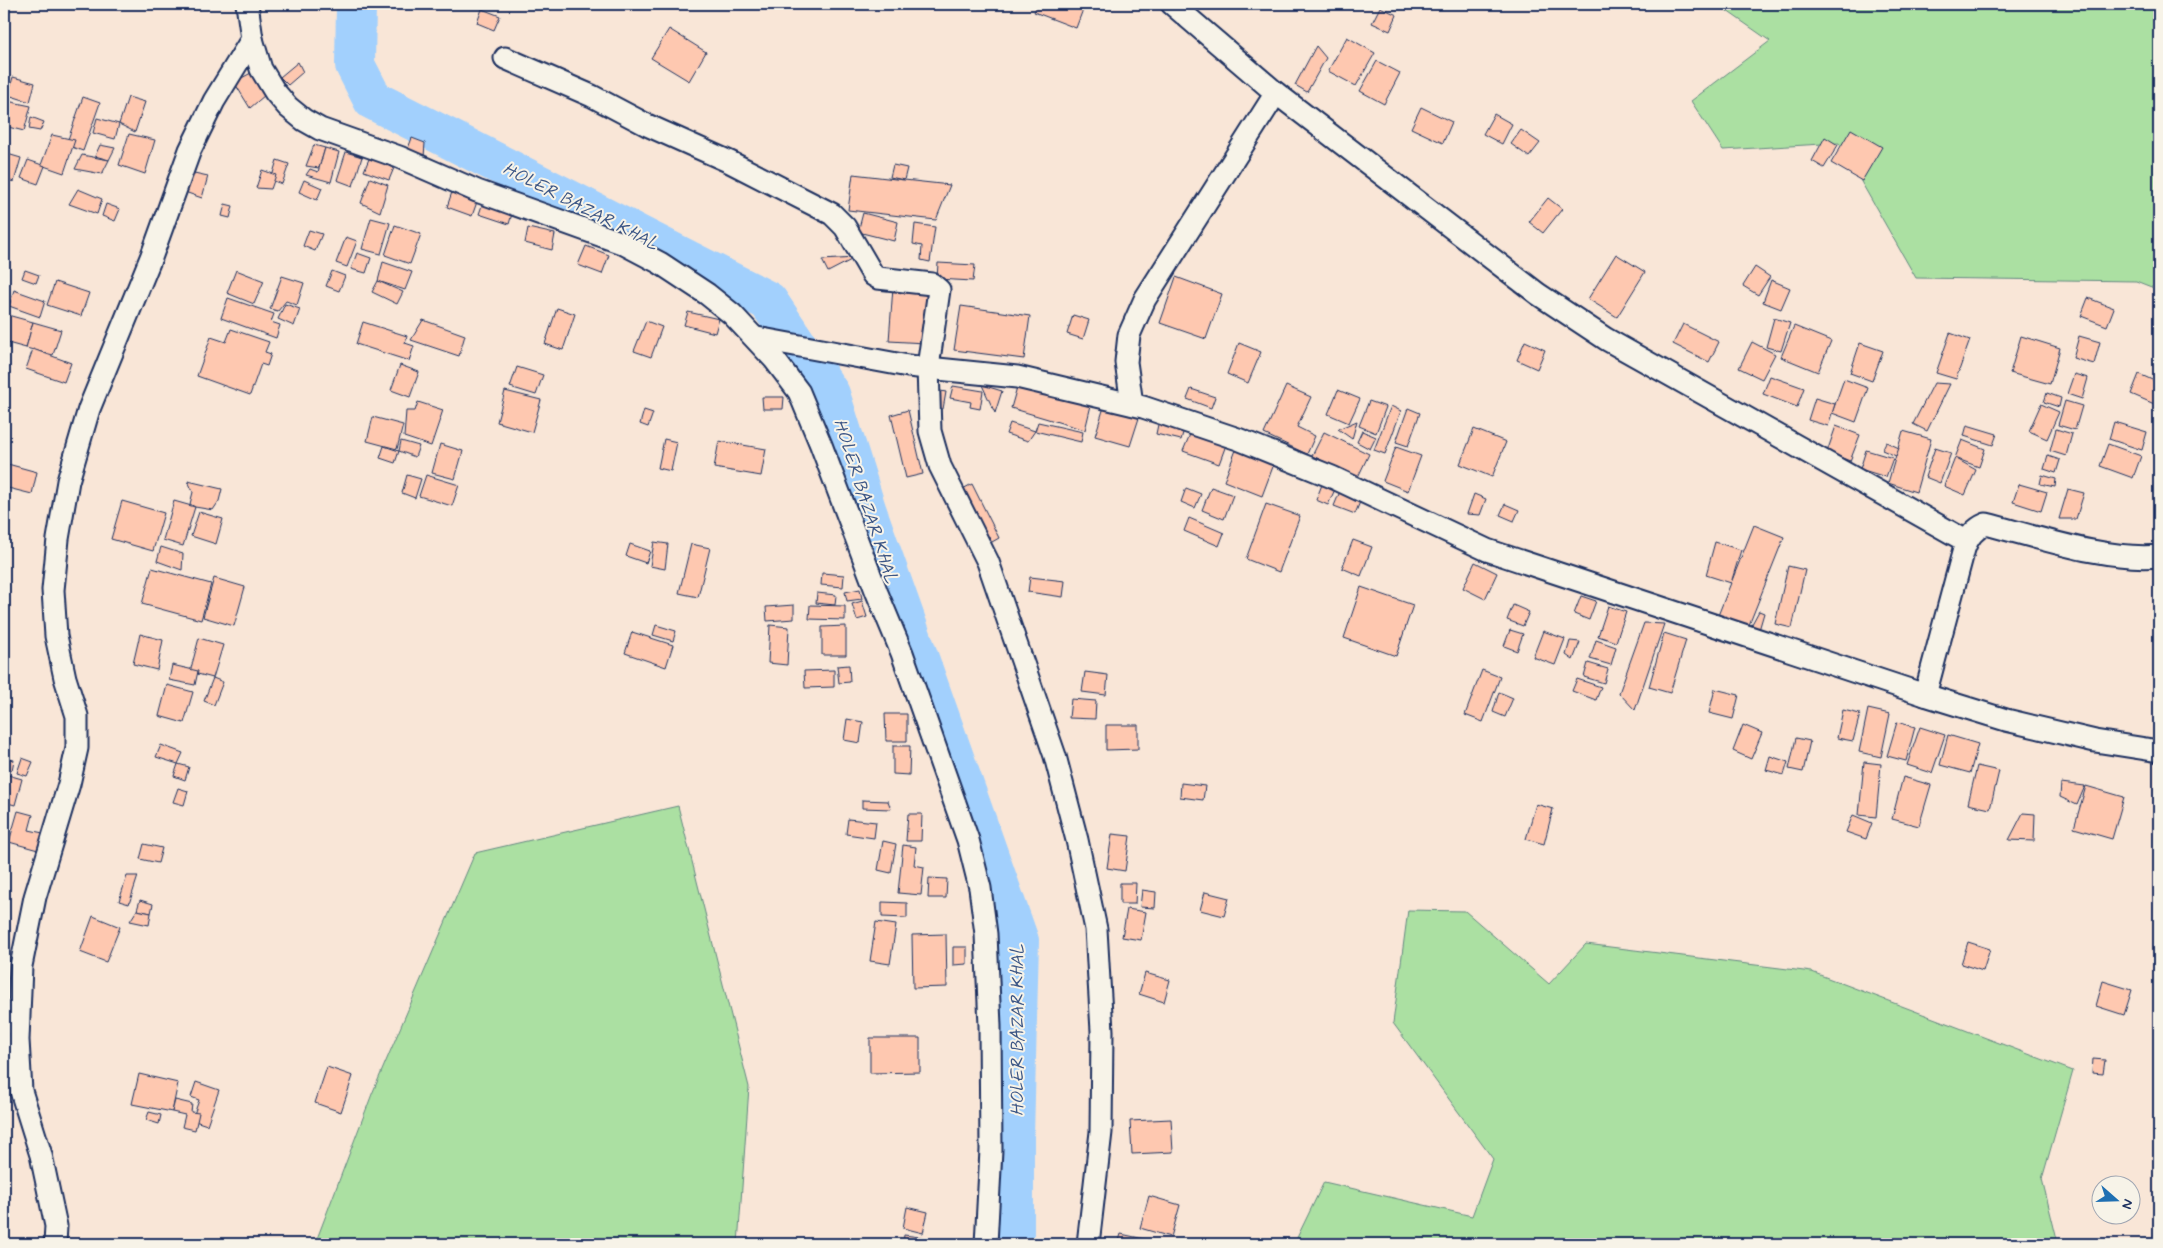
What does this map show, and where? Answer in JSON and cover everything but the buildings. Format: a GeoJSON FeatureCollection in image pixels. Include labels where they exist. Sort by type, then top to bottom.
{"type":"FeatureCollection","features":[{"type":"Feature","properties":{"kind":"street"},"geometry":{"type":"LineString","coordinates":[[246,4],[252,39],[261,69],[275,92],[288,107],[304,120],[320,129],[399,157],[477,191],[622,242],[660,262],[708,294],[764,339],[799,392],[902,653],[968,840],[978,878],[986,934],[990,1026],[991,1150],[986,1244]]}},
{"type":"Feature","properties":{"kind":"street"},"geometry":{"type":"LineString","coordinates":[[1172,4],[1276,93],[1538,294],[1606,339],[1966,541]]}},
{"type":"Feature","properties":{"kind":"street"},"geometry":{"type":"LineString","coordinates":[[55,1244],[56,1226],[41,1155],[21,1091],[18,1040],[20,966],[34,897],[70,784],[77,748],[77,716],[65,678],[56,636],[53,590],[58,539],[68,481],[90,409],[152,255],[190,150],[214,101],[252,39]]}},
{"type":"Feature","properties":{"kind":"street"},"geometry":{"type":"LineString","coordinates":[[505,58],[592,96],[647,125],[730,162],[832,214],[845,227],[873,276],[932,284],[939,290],[928,366],[930,432],[940,466],[988,562],[1056,756],[1077,840],[1096,929],[1102,1031],[1101,1132],[1088,1244]]}},
{"type":"Feature","properties":{"kind":"street"},"geometry":{"type":"LineString","coordinates":[[1132,404],[1126,362],[1129,335],[1145,299],[1276,93]]}},
{"type":"Feature","properties":{"kind":"street"},"geometry":{"type":"LineString","coordinates":[[764,339],[908,366],[928,366],[1017,377],[1132,404],[1238,439],[1332,477],[1487,550],[1924,695],[2006,720],[2095,740],[2159,750]]}},
{"type":"Feature","properties":{"kind":"street"},"geometry":{"type":"LineString","coordinates":[[1924,695],[1966,541],[1978,527],[1986,524],[2096,551],[2144,558],[2159,556]]}},
{"type":"Feature","properties":{"kind":"green space"},"geometry":{"type":"Polygon","coordinates":[[[1717,4],[2159,4],[2159,290],[2136,281],[1916,278],[1839,143],[1723,150],[1691,101],[1770,41],[1717,4]]]}},
{"type":"Feature","properties":{"kind":"green space"},"geometry":{"type":"Polygon","coordinates":[[[678,806],[749,1087],[738,1244],[315,1244],[372,1094],[475,853],[678,806]]]}},
{"type":"Feature","properties":{"kind":"green space"},"geometry":{"type":"Polygon","coordinates":[[[1408,910],[1465,911],[1549,984],[1586,944],[1812,972],[2073,1071],[2042,1179],[2058,1244],[1294,1244],[1324,1182],[1472,1216],[1493,1159],[1393,1023],[1408,910]]]}},
{"type":"Feature","properties":{"kind":"waterway","name":"HOLER BAZAR KHAL"},"geometry":{"type":"LineString","coordinates":[[356,4],[355,65],[373,100],[768,301],[830,394],[866,509],[1019,941],[1014,1136],[1014,1244]]}}]}
